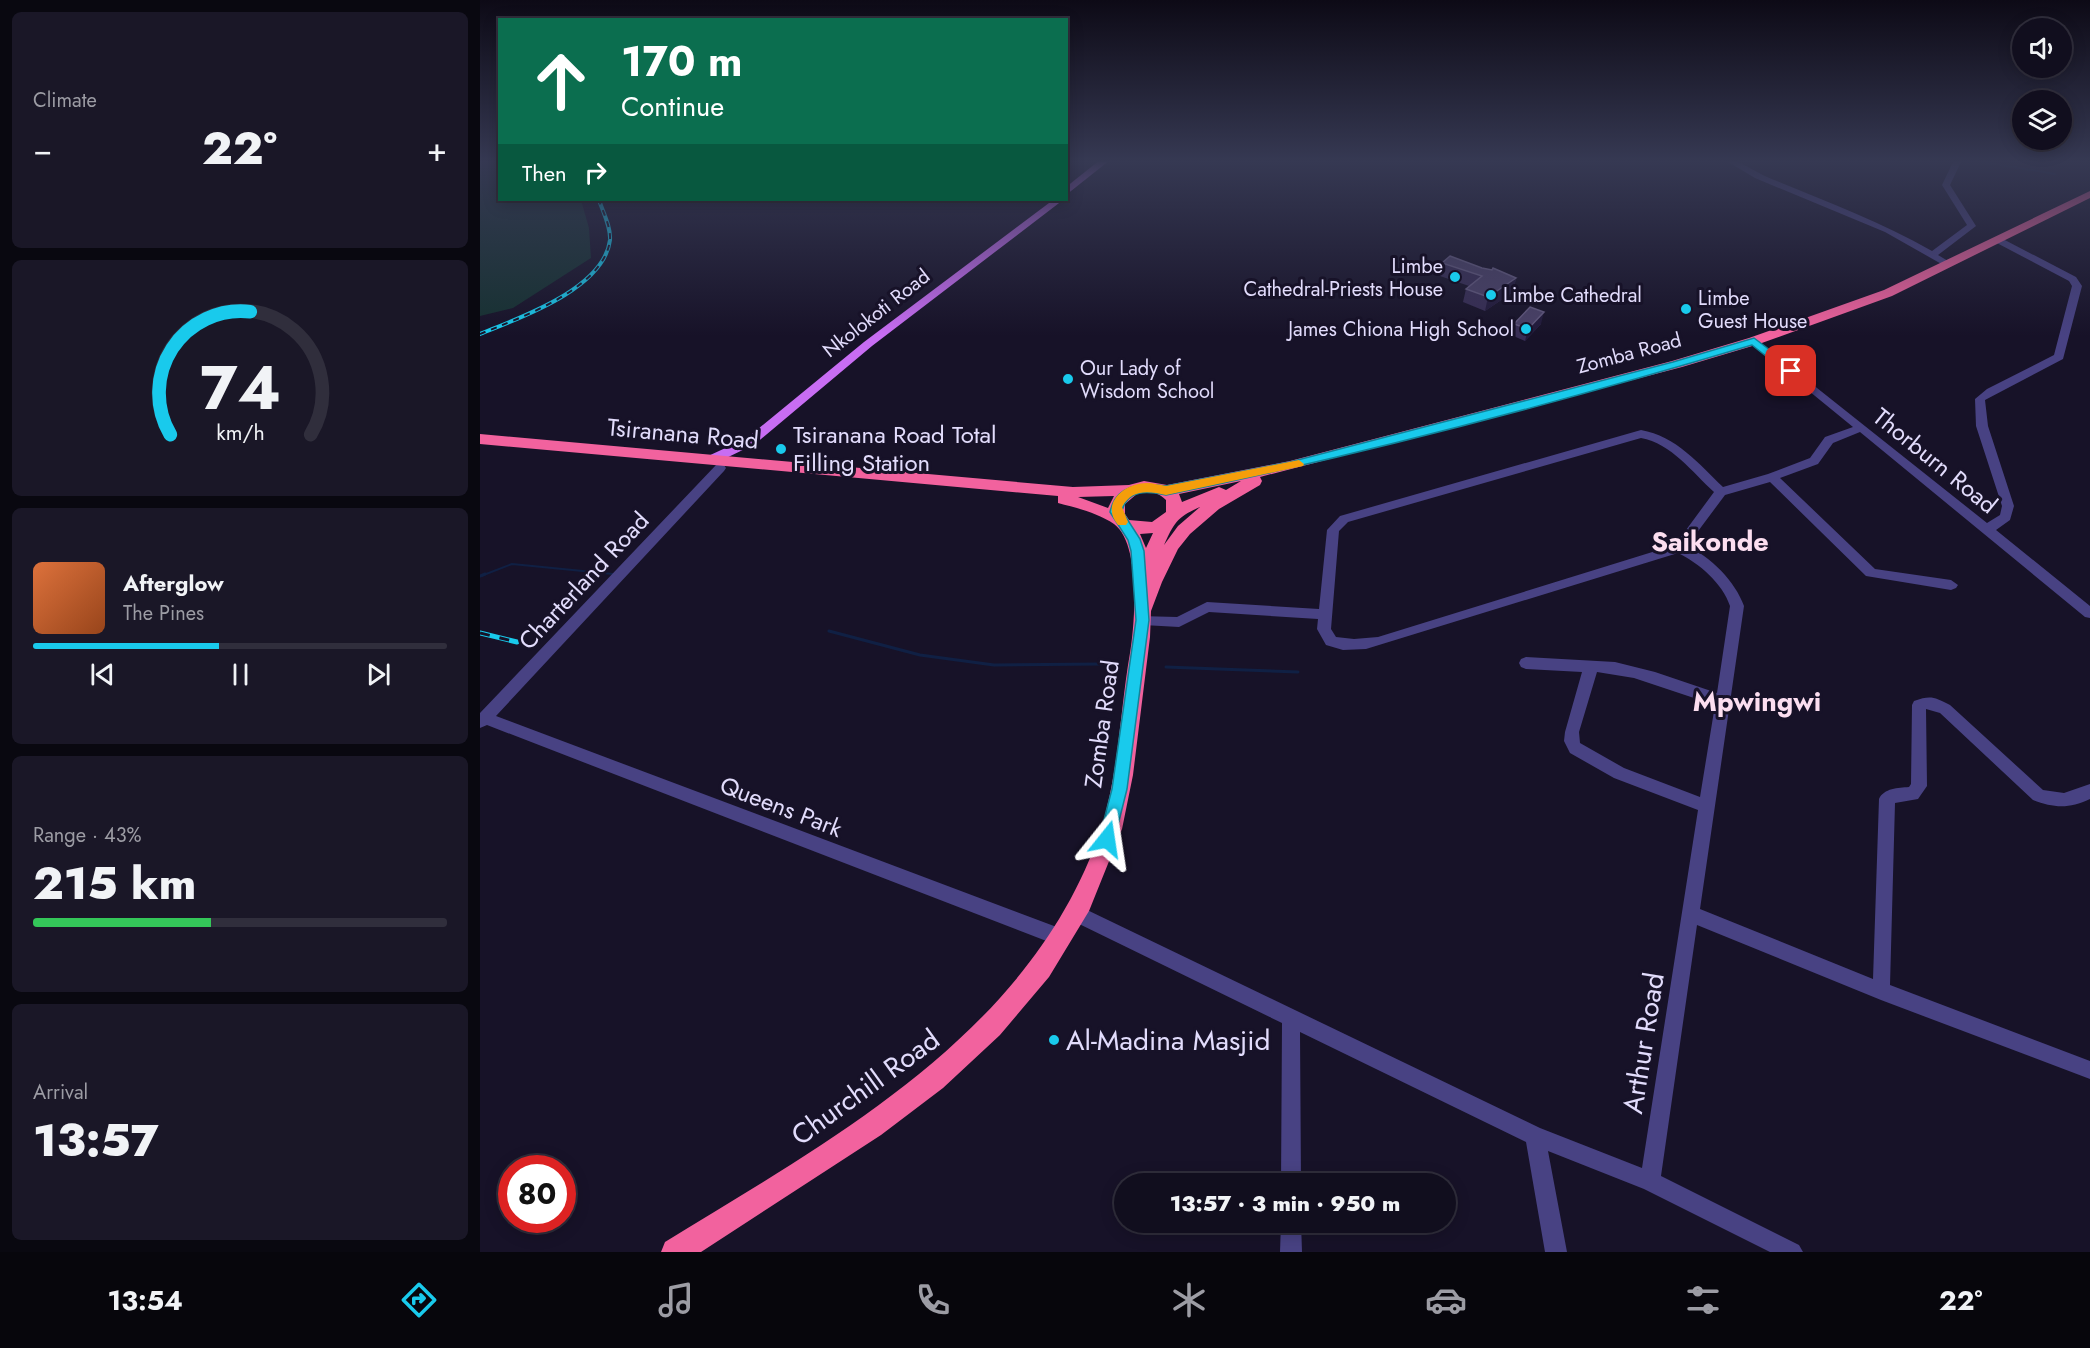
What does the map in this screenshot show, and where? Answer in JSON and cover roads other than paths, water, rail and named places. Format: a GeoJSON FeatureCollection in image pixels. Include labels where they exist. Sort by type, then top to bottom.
{"type":"FeatureCollection","features":[{"type":"Feature","properties":{"kind":"highway","name":"Zomba Road"},"geometry":{"type":"LineString","coordinates":[[1166,491],[1270,470],[1677,364],[1754,341],[1888,293],[2041,218]]}},
{"type":"Feature","properties":{"kind":"highway","name":"Tsiranana Road"},"geometry":{"type":"LineString","coordinates":[[480,439],[1054,498],[1093,507],[1123,523]]}},
{"type":"Feature","properties":{"kind":"highway","name":"Tsiranana Road"},"geometry":{"type":"LineString","coordinates":[[480,447],[715,464],[747,464],[1073,492],[1132,490]]}},
{"type":"Feature","properties":{"kind":"highway","name":"Zomba Road"},"geometry":{"type":"LineString","coordinates":[[1171,516],[1270,470]]}},
{"type":"Feature","properties":{"kind":"highway"},"geometry":{"type":"LineString","coordinates":[[1142,609],[1156,571],[1174,539],[1196,517],[1232,492],[1270,470]]}},
{"type":"Feature","properties":{"kind":"highway"},"geometry":{"type":"LineString","coordinates":[[1146,487],[1166,491],[1174,498],[1171,516],[1151,555],[1142,609],[1137,551],[1116,507],[1121,497],[1132,490],[1146,487]]}},
{"type":"Feature","properties":{"kind":"highway"},"geometry":{"type":"LineString","coordinates":[[1123,523],[1146,529],[1171,516]]}},
{"type":"Feature","properties":{"kind":"highway","name":"Zomba Road"},"geometry":{"type":"LineString","coordinates":[[1062,938],[1077,914],[1111,827],[1123,766],[1142,609]]}},
{"type":"Feature","properties":{"kind":"highway","name":"Churchill Road"},"geometry":{"type":"LineString","coordinates":[[675,1252],[866,1131],[948,1069],[996,1022],[1062,938]]}},
{"type":"Feature","properties":{"kind":"main road","name":"Nkolokoti Road"},"geometry":{"type":"LineString","coordinates":[[715,464],[751,441],[849,358],[1034,218]]}},
{"type":"Feature","properties":{"kind":"main road"},"geometry":{"type":"LineString","coordinates":[[747,464],[744,453],[751,441]]}},
{"type":"Feature","properties":{"kind":"street"},"geometry":{"type":"LineString","coordinates":[[1859,218],[1887,230],[1948,264]]}},
{"type":"Feature","properties":{"kind":"street"},"geometry":{"type":"LineString","coordinates":[[1932,255],[1972,226],[1967,218]]}},
{"type":"Feature","properties":{"kind":"street"},"geometry":{"type":"LineString","coordinates":[[1986,530],[2002,522],[2008,512],[1982,426],[1980,399],[1990,391],[2059,357],[2077,286],[2073,279],[1998,240]]}},
{"type":"Feature","properties":{"kind":"street","name":"Thorburn Road"},"geometry":{"type":"LineString","coordinates":[[1754,341],[2090,613]]}},
{"type":"Feature","properties":{"kind":"street"},"geometry":{"type":"LineString","coordinates":[[1721,492],[1662,440],[1650,434],[1641,434],[1344,519],[1333,530],[1324,629],[1330,641],[1347,646],[1378,642],[1679,548],[1721,492],[1772,477],[1814,460],[1829,440],[1861,428]]}},
{"type":"Feature","properties":{"kind":"street","name":"Charterland Road"},"geometry":{"type":"LineString","coordinates":[[483,721],[715,464]]}},
{"type":"Feature","properties":{"kind":"street"},"geometry":{"type":"LineString","coordinates":[[1772,477],[1871,573],[1951,585]]}},
{"type":"Feature","properties":{"kind":"street","name":"Arthur Road"},"geometry":{"type":"LineString","coordinates":[[1650,1181],[1737,606],[1735,598],[1694,554],[1679,548]]}},
{"type":"Feature","properties":{"kind":"street"},"geometry":{"type":"LineString","coordinates":[[1142,609],[1179,622],[1188,619],[1200,608],[1207,607],[1324,614]]}},
{"type":"Feature","properties":{"kind":"street"},"geometry":{"type":"LineString","coordinates":[[1526,663],[1591,667],[1601,664],[1652,677],[1722,701]]}},
{"type":"Feature","properties":{"kind":"street"},"geometry":{"type":"LineString","coordinates":[[1591,667],[1572,732],[1571,741],[1575,748],[1619,773],[1706,806]]}},
{"type":"Feature","properties":{"kind":"street"},"geometry":{"type":"LineString","coordinates":[[1881,991],[1887,799],[1892,796],[1913,794],[1918,786],[1919,705],[1930,702],[1945,709],[2038,795],[2056,801],[2072,801],[2090,791]]}},
{"type":"Feature","properties":{"kind":"street","name":"Queens Park"},"geometry":{"type":"LineString","coordinates":[[483,721],[1062,938]]}},
{"type":"Feature","properties":{"kind":"street"},"geometry":{"type":"LineString","coordinates":[[1077,914],[1535,1136],[1650,1181],[1792,1252]]}},
{"type":"Feature","properties":{"kind":"street"},"geometry":{"type":"LineString","coordinates":[[1690,914],[1881,991],[2090,1070]]}},
{"type":"Feature","properties":{"kind":"street"},"geometry":{"type":"LineString","coordinates":[[1291,1019],[1291,1173]]}},
{"type":"Feature","properties":{"kind":"street"},"geometry":{"type":"LineString","coordinates":[[1535,1136],[1556,1252]]}},
{"type":"Feature","properties":{"kind":"street"},"geometry":{"type":"LineString","coordinates":[[1291,1252],[1292,1233]]}},
{"type":"Feature","properties":{"kind":"waterway"},"geometry":{"type":"LineString","coordinates":[[481,576],[512,564],[613,574]]}},
{"type":"Feature","properties":{"kind":"waterway"},"geometry":{"type":"LineString","coordinates":[[480,576],[485,574]]}},
{"type":"Feature","properties":{"kind":"waterway"},"geometry":{"type":"LineString","coordinates":[[829,631],[920,655],[994,665],[1102,664]]}},
{"type":"Feature","properties":{"kind":"waterway"},"geometry":{"type":"LineString","coordinates":[[1166,667],[1298,672]]}},
{"type":"Feature","properties":{"kind":"railway"},"geometry":{"type":"LineString","coordinates":[[480,334],[537,310],[577,287],[593,273],[604,257],[610,240],[606,218]]}},
{"type":"Feature","properties":{"kind":"railway"},"geometry":{"type":"LineString","coordinates":[[480,633],[517,642]]}},
{"type":"Feature","properties":{"kind":"place","name":"Limbe Cathedral-Priests House"},"geometry":{"type":"Point","coordinates":[1455,277]}},
{"type":"Feature","properties":{"kind":"place","name":"Limbe Cathedral"},"geometry":{"type":"Point","coordinates":[1491,295]}},
{"type":"Feature","properties":{"kind":"place","name":"Limbe Guest House"},"geometry":{"type":"Point","coordinates":[1686,309]}},
{"type":"Feature","properties":{"kind":"place","name":"James Chiona High School"},"geometry":{"type":"Point","coordinates":[1526,329]}},
{"type":"Feature","properties":{"kind":"place","name":"Our Lady of Wisdom School"},"geometry":{"type":"Point","coordinates":[1068,379]}},
{"type":"Feature","properties":{"kind":"place","name":"Tsiranana Road Total Filling Station"},"geometry":{"type":"Point","coordinates":[781,449]}},
{"type":"Feature","properties":{"kind":"place","name":"Al-Madina Masjid"},"geometry":{"type":"Point","coordinates":[1054,1040]}},
{"type":"Feature","properties":{"kind":"district","name":"Saikonde"},"geometry":{"type":"Point","coordinates":[1710,542]}},
{"type":"Feature","properties":{"kind":"district","name":"Mpwingwi"},"geometry":{"type":"Point","coordinates":[1757,702]}}]}
